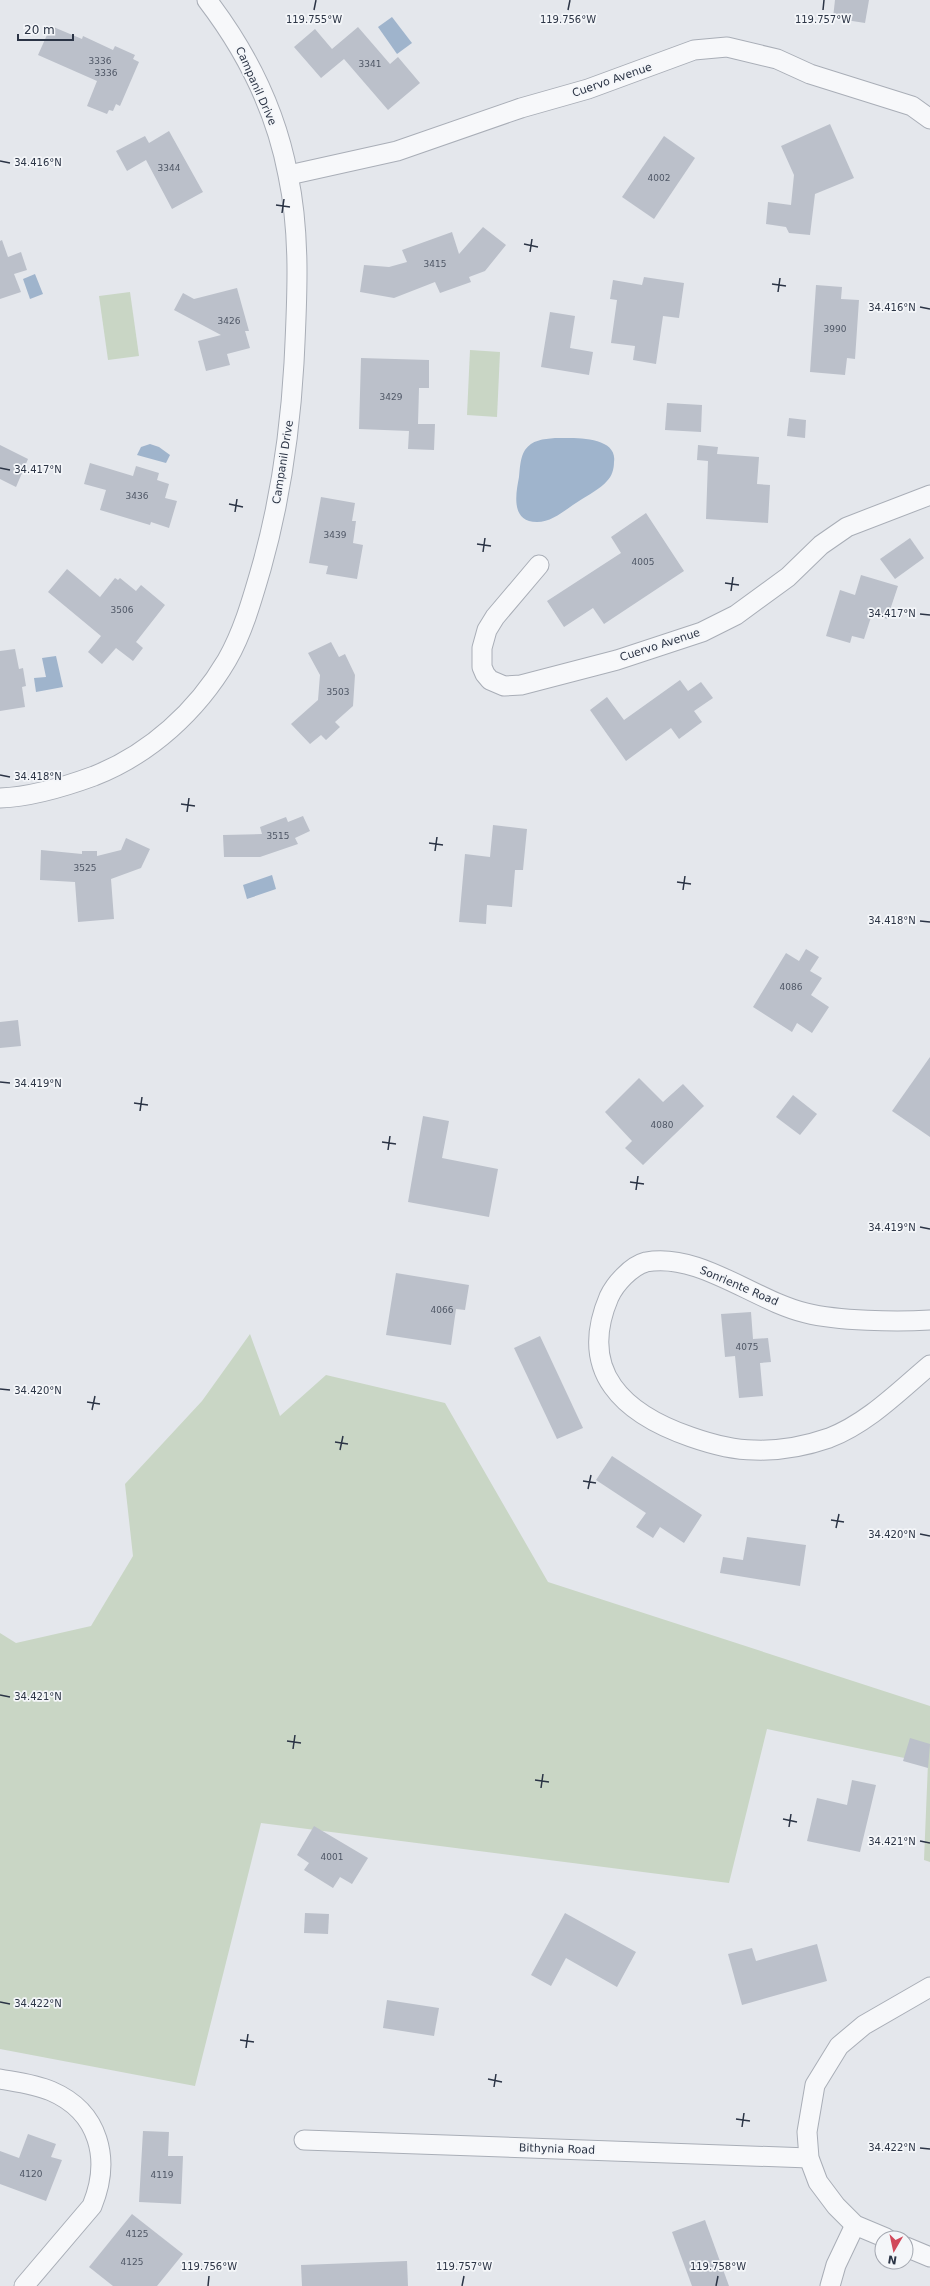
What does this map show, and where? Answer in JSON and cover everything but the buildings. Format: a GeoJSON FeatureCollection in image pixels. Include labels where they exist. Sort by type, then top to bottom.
{"type":"FeatureCollection","features":[{"type":"Feature","properties":{"kind":"street","name":"Campanil Drive"},"geometry":{"type":"LineString","coordinates":[[0,798],[32,794],[70,785],[106,771],[142,750],[170,729],[196,703],[216,676],[240,634],[269,540],[282,480],[292,403],[297,275],[295,230],[289,176],[278,134],[249,64],[234,38],[207,0]]}},
{"type":"Feature","properties":{"kind":"street","name":"Cuervo Avenue"},"geometry":{"type":"LineString","coordinates":[[289,176],[397,151],[520,108],[588,89],[694,50],[728,47],[777,59],[810,74],[912,106],[930,119]]}},
{"type":"Feature","properties":{"kind":"street","name":"Cuervo Avenue"},"geometry":{"type":"LineString","coordinates":[[539,565],[495,617],[488,630],[482,648],[482,667],[484,674],[490,680],[504,686],[521,685],[618,660],[702,632],[736,615],[788,577],[821,545],[847,527],[930,495]]}},
{"type":"Feature","properties":{"kind":"street","name":"Sonriente Road"},"geometry":{"type":"LineString","coordinates":[[930,1320],[837,1317],[805,1313],[703,1270],[674,1262],[645,1262],[631,1270],[612,1291],[601,1317],[598,1345],[602,1363],[613,1388],[632,1409],[668,1429],[715,1445],[753,1450],[792,1448],[830,1437],[864,1420],[930,1365]]}},
{"type":"Feature","properties":{"kind":"street"},"geometry":{"type":"LineString","coordinates":[[874,2233],[856,2225],[836,2206],[818,2182],[809,2158],[807,2132],[815,2085],[839,2046],[864,2025],[930,1987]]}},
{"type":"Feature","properties":{"kind":"street"},"geometry":{"type":"LineString","coordinates":[[0,2079],[50,2090],[66,2099],[79,2110],[90,2124],[98,2139],[102,2156],[101,2179],[92,2206],[24,2286]]}},
{"type":"Feature","properties":{"kind":"street","name":"Bithynia Road"},"geometry":{"type":"LineString","coordinates":[[304,2140],[809,2158]]}},
{"type":"Feature","properties":{"kind":"street"},"geometry":{"type":"LineString","coordinates":[[830,2286],[836,2265],[856,2225]]}},
{"type":"Feature","properties":{"kind":"street"},"geometry":{"type":"LineString","coordinates":[[914,2250],[930,2257]]}},
{"type":"Feature","properties":{"kind":"green space"},"geometry":{"type":"Polygon","coordinates":[[[130,292],[139,356],[108,360],[99,296],[130,292]]]}},
{"type":"Feature","properties":{"kind":"green space"},"geometry":{"type":"Polygon","coordinates":[[[470,350],[500,352],[497,417],[467,415],[470,350]]]}},
{"type":"Feature","properties":{"kind":"green space"},"geometry":{"type":"Polygon","coordinates":[[[250,1334],[280,1416],[326,1375],[445,1403],[548,1582],[930,1706],[930,1862],[924,1860],[928,1763],[767,1729],[729,1883],[261,1823],[195,2086],[0,2049],[0,1633],[16,1643],[91,1626],[133,1556],[125,1484],[202,1401],[250,1334]]]}},
{"type":"Feature","properties":{"kind":"water"},"geometry":{"type":"Polygon","coordinates":[[[392,17],[412,43],[397,54],[378,27],[392,17]]]}},
{"type":"Feature","properties":{"kind":"water"},"geometry":{"type":"Polygon","coordinates":[[[35,274],[43,294],[30,299],[23,279],[35,274]]]}},
{"type":"Feature","properties":{"kind":"water"},"geometry":{"type":"Polygon","coordinates":[[[555,438],[582,438],[601,443],[609,447],[613,453],[614,465],[612,472],[609,479],[601,487],[554,517],[537,522],[528,521],[522,517],[519,512],[516,498],[522,456],[525,450],[534,442],[555,438]]]}},
{"type":"Feature","properties":{"kind":"water"},"geometry":{"type":"Polygon","coordinates":[[[150,444],[159,447],[170,455],[166,463],[137,455],[141,447],[150,444]]]}},
{"type":"Feature","properties":{"kind":"water"},"geometry":{"type":"Polygon","coordinates":[[[56,656],[63,687],[36,692],[34,678],[46,677],[42,658],[56,656]]]}},
{"type":"Feature","properties":{"kind":"water"},"geometry":{"type":"Polygon","coordinates":[[[272,875],[276,889],[247,899],[243,885],[272,875]]]}}]}
